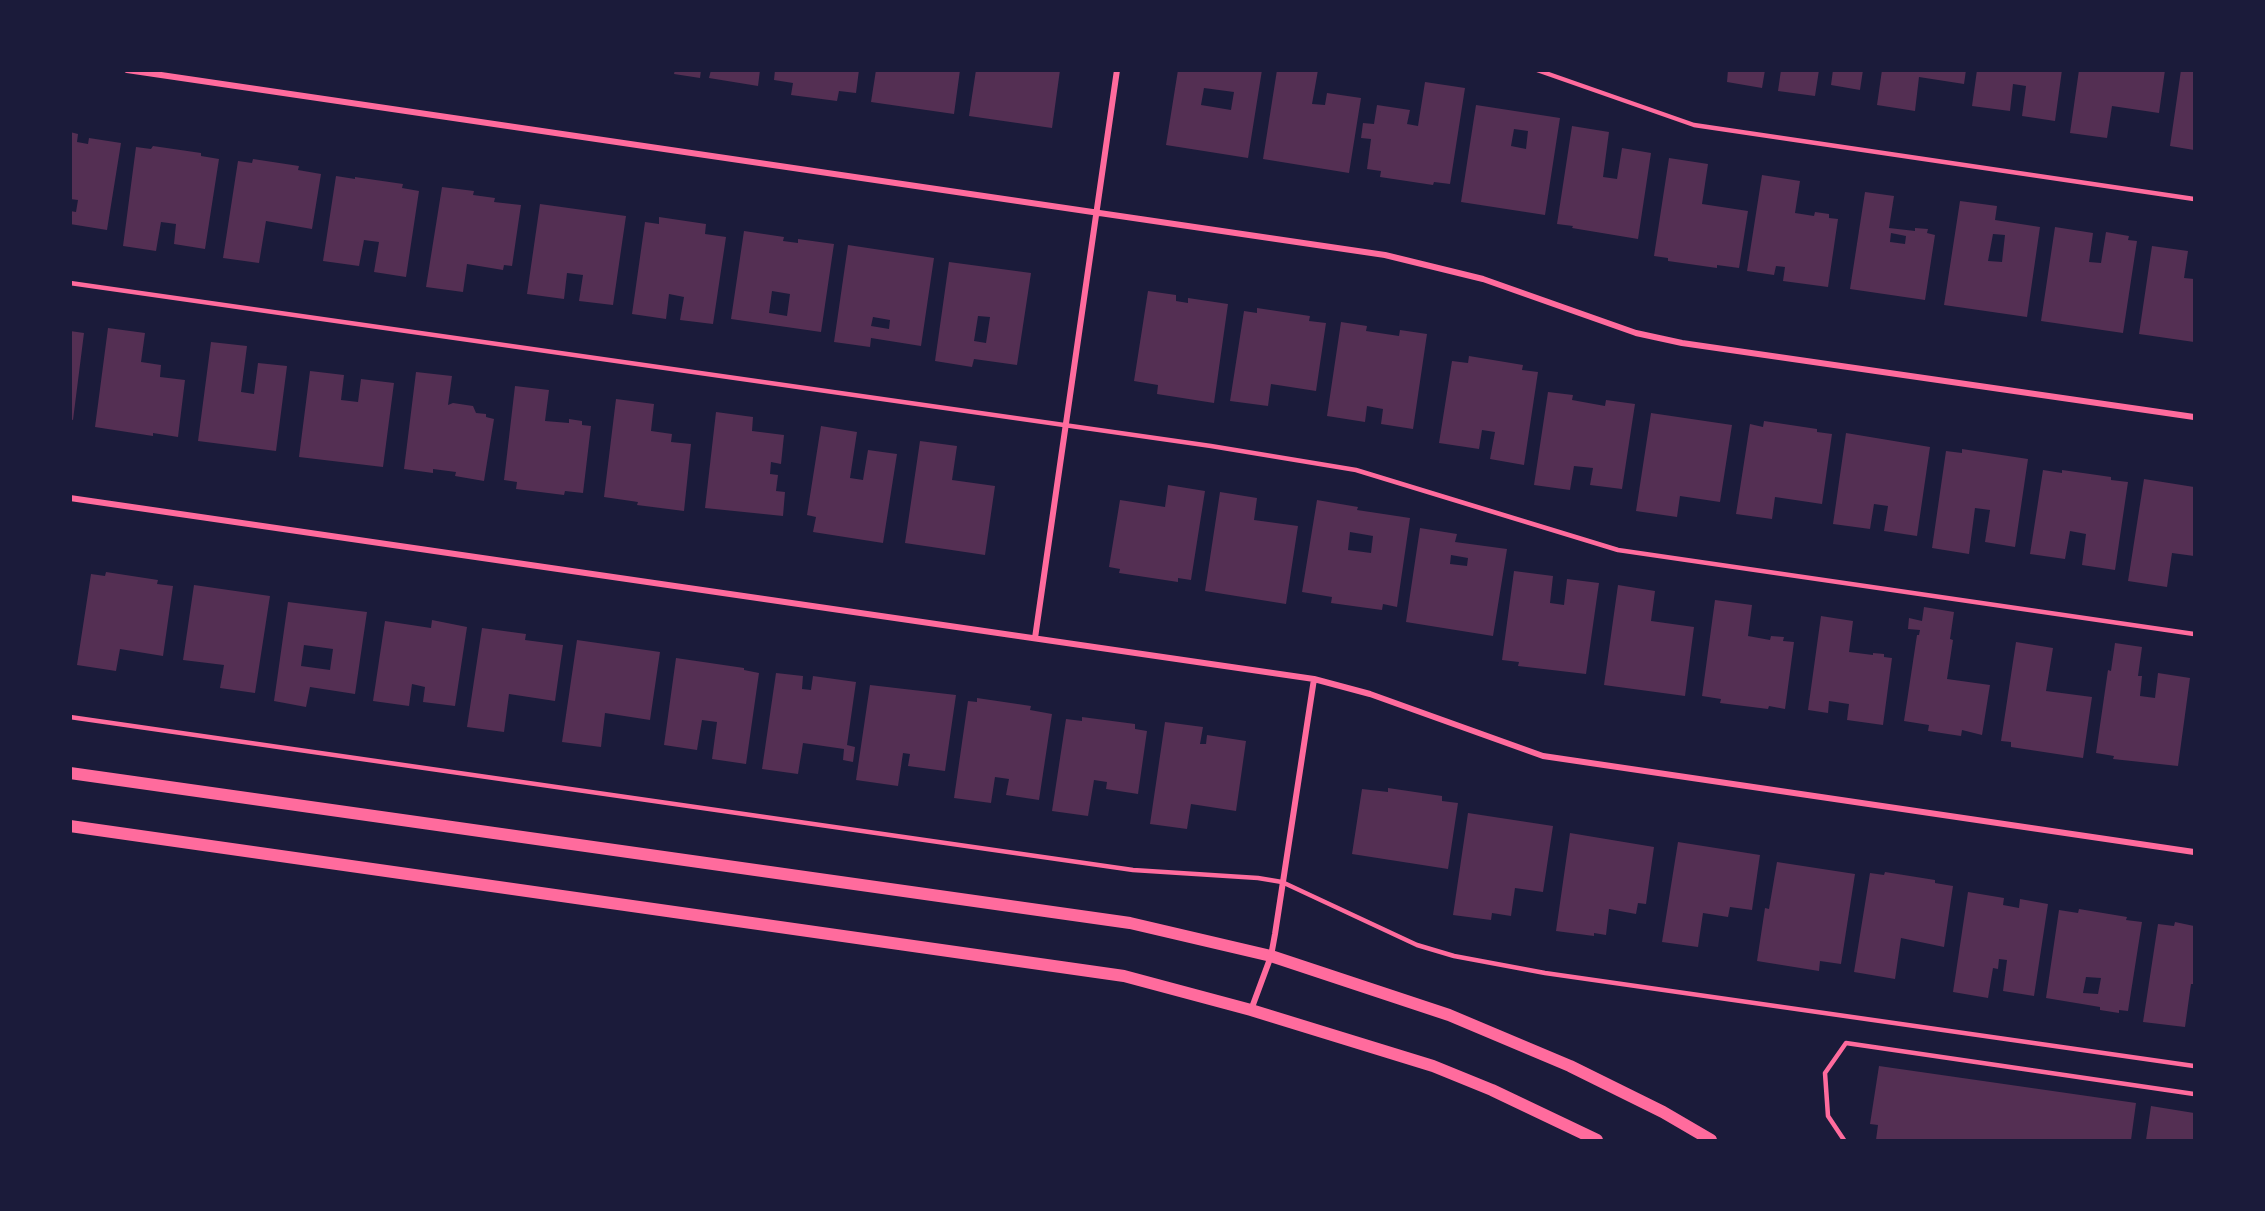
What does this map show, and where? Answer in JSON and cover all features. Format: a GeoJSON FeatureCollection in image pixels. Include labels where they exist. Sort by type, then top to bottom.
{"type":"FeatureCollection","features":[{"type":"Feature","properties":{"kind":"main road"},"geometry":{"type":"LineString","coordinates":[[70,772],[1130,923],[1271,956],[1449,1015],[1570,1066],[1663,1112],[1711,1140]]}},
{"type":"Feature","properties":{"kind":"main road"},"geometry":{"type":"LineString","coordinates":[[70,826],[1124,976],[1251,1010],[1433,1066],[1492,1090],[1597,1140]]}},
{"type":"Feature","properties":{"kind":"street"},"geometry":{"type":"LineString","coordinates":[[127,70],[1385,255],[1484,279],[1636,333],[1682,343],[2194,417]]}},
{"type":"Feature","properties":{"kind":"street"},"geometry":{"type":"LineString","coordinates":[[1035,638],[1117,70]]}},
{"type":"Feature","properties":{"kind":"street"},"geometry":{"type":"LineString","coordinates":[[70,498],[1314,679],[1370,694],[1543,756],[2194,852]]}},
{"type":"Feature","properties":{"kind":"street"},"geometry":{"type":"LineString","coordinates":[[1251,1010],[1271,956],[1314,679]]}},
{"type":"Feature","properties":{"kind":"lane"},"geometry":{"type":"LineString","coordinates":[[1537,70],[1694,125],[2194,199]]}},
{"type":"Feature","properties":{"kind":"lane"},"geometry":{"type":"LineString","coordinates":[[70,283],[1065,427],[1211,446],[1356,470],[1618,550],[2194,634]]}},
{"type":"Feature","properties":{"kind":"lane"},"geometry":{"type":"LineString","coordinates":[[70,717],[1133,870],[1258,878],[1282,882],[1417,945],[1454,956],[1545,973],[2194,1066]]}},
{"type":"Feature","properties":{"kind":"lane"},"geometry":{"type":"LineString","coordinates":[[1844,1140],[1828,1116],[1825,1073],[1846,1043],[2194,1094]]}},
{"type":"Feature","properties":{"kind":"building"},"geometry":{"type":"Polygon","coordinates":[[[675,70],[701,70],[700,78],[674,74],[675,70]]]}},
{"type":"Feature","properties":{"kind":"building"},"geometry":{"type":"Polygon","coordinates":[[[711,70],[760,70],[758,86],[709,78],[711,70]]]}},
{"type":"Feature","properties":{"kind":"building"},"geometry":{"type":"Polygon","coordinates":[[[775,70],[859,70],[856,93],[839,91],[837,101],[791,95],[793,83],[774,80],[775,70]]]}},
{"type":"Feature","properties":{"kind":"building"},"geometry":{"type":"Polygon","coordinates":[[[876,70],[960,70],[954,114],[871,102],[876,70]]]}},
{"type":"Feature","properties":{"kind":"building"},"geometry":{"type":"Polygon","coordinates":[[[976,70],[1060,70],[1052,128],[969,116],[976,70]]]}},
{"type":"Feature","properties":{"kind":"building"},"geometry":{"type":"Polygon","coordinates":[[[1178,70],[1262,70],[1248,158],[1166,145],[1178,70]],[[1204,88],[1201,105],[1231,110],[1234,92],[1204,88]]]}},
{"type":"Feature","properties":{"kind":"building"},"geometry":{"type":"Polygon","coordinates":[[[1277,70],[1318,70],[1312,104],[1325,105],[1327,93],[1361,98],[1349,173],[1263,159],[1277,70]]]}},
{"type":"Feature","properties":{"kind":"building"},"geometry":{"type":"Polygon","coordinates":[[[1728,70],[1765,70],[1762,88],[1727,82],[1728,70]]]}},
{"type":"Feature","properties":{"kind":"building"},"geometry":{"type":"Polygon","coordinates":[[[1781,70],[1819,70],[1815,96],[1778,91],[1781,70]]]}},
{"type":"Feature","properties":{"kind":"building"},"geometry":{"type":"Polygon","coordinates":[[[1833,70],[1863,70],[1860,90],[1831,85],[1833,70]]]}},
{"type":"Feature","properties":{"kind":"building"},"geometry":{"type":"Polygon","coordinates":[[[1882,70],[1966,70],[1964,84],[1919,77],[1915,111],[1877,105],[1882,70]]]}},
{"type":"Feature","properties":{"kind":"building"},"geometry":{"type":"Polygon","coordinates":[[[1977,70],[2062,70],[2055,121],[2022,116],[2026,86],[2013,84],[2010,111],[1972,106],[1977,70]]]}},
{"type":"Feature","properties":{"kind":"building"},"geometry":{"type":"Polygon","coordinates":[[[2079,70],[2165,70],[2159,113],[2112,106],[2107,138],[2070,133],[2079,70]]]}},
{"type":"Feature","properties":{"kind":"building"},"geometry":{"type":"Polygon","coordinates":[[[2181,70],[2194,70],[2194,150],[2170,146],[2181,70]]]}},
{"type":"Feature","properties":{"kind":"building"},"geometry":{"type":"Polygon","coordinates":[[[1425,82],[1465,88],[1450,184],[1434,182],[1433,185],[1380,177],[1381,171],[1367,169],[1371,139],[1361,138],[1363,123],[1374,124],[1377,105],[1410,110],[1407,124],[1418,126],[1425,82]]]}},
{"type":"Feature","properties":{"kind":"building"},"geometry":{"type":"Polygon","coordinates":[[[1476,105],[1560,118],[1545,215],[1461,202],[1476,105]],[[1514,129],[1511,146],[1526,149],[1528,131],[1514,129]]]}},
{"type":"Feature","properties":{"kind":"building"},"geometry":{"type":"Polygon","coordinates":[[[1572,126],[1609,132],[1603,177],[1617,179],[1622,148],[1651,153],[1638,239],[1557,224],[1572,126]]]}},
{"type":"Feature","properties":{"kind":"building"},"geometry":{"type":"Polygon","coordinates":[[[70,132],[78,134],[77,142],[88,144],[89,138],[121,143],[107,230],[70,224],[70,211],[76,212],[78,200],[70,199],[70,132]]]}},
{"type":"Feature","properties":{"kind":"building"},"geometry":{"type":"Polygon","coordinates":[[[153,146],[201,153],[201,156],[219,159],[205,249],[174,244],[176,224],[161,222],[156,251],[123,246],[136,147],[151,149],[153,146]]]}},
{"type":"Feature","properties":{"kind":"building"},"geometry":{"type":"Polygon","coordinates":[[[1669,158],[1708,164],[1702,204],[1748,211],[1739,268],[1717,265],[1717,268],[1668,261],[1668,258],[1654,256],[1669,158]]]}},
{"type":"Feature","properties":{"kind":"building"},"geometry":{"type":"Polygon","coordinates":[[[253,159],[299,166],[298,170],[321,174],[312,229],[266,221],[259,263],[223,258],[238,161],[252,163],[253,159]]]}},
{"type":"Feature","properties":{"kind":"building"},"geometry":{"type":"Polygon","coordinates":[[[1762,175],[1800,181],[1795,213],[1814,216],[1815,212],[1829,214],[1829,218],[1838,219],[1828,287],[1783,281],[1785,267],[1776,266],[1774,275],[1747,271],[1762,175]]]}},
{"type":"Feature","properties":{"kind":"building"},"geometry":{"type":"Polygon","coordinates":[[[336,176],[403,184],[402,188],[419,191],[406,277],[374,272],[379,242],[364,240],[359,266],[323,261],[336,176]]]}},
{"type":"Feature","properties":{"kind":"building"},"geometry":{"type":"Polygon","coordinates":[[[442,187],[474,191],[473,195],[495,198],[494,202],[521,205],[512,266],[504,265],[503,270],[467,264],[463,292],[426,287],[442,187]]]}},
{"type":"Feature","properties":{"kind":"building"},"geometry":{"type":"Polygon","coordinates":[[[1865,192],[1894,196],[1889,228],[1915,231],[1915,228],[1928,229],[1927,233],[1935,235],[1925,300],[1850,289],[1865,192]],[[1891,233],[1890,242],[1905,244],[1906,236],[1891,233]]]}},
{"type":"Feature","properties":{"kind":"building"},"geometry":{"type":"Polygon","coordinates":[[[1960,201],[1997,206],[1995,220],[2040,227],[2027,317],[1944,305],[1960,201]],[[1993,234],[1988,261],[2002,262],[2005,235],[1993,234]]]}},
{"type":"Feature","properties":{"kind":"building"},"geometry":{"type":"Polygon","coordinates":[[[540,204],[626,216],[613,305],[579,301],[583,275],[567,273],[564,299],[527,294],[540,204]]]}},
{"type":"Feature","properties":{"kind":"building"},"geometry":{"type":"Polygon","coordinates":[[[659,217],[706,224],[705,234],[726,237],[713,324],[680,320],[684,297],[669,294],[666,319],[632,314],[645,222],[659,224],[659,217]]]}},
{"type":"Feature","properties":{"kind":"building"},"geometry":{"type":"Polygon","coordinates":[[[2055,227],[2093,233],[2089,262],[2101,263],[2106,232],[2129,236],[2128,240],[2137,241],[2123,333],[2041,321],[2055,227]]]}},
{"type":"Feature","properties":{"kind":"building"},"geometry":{"type":"Polygon","coordinates":[[[744,231],[784,237],[783,241],[798,243],[798,239],[834,244],[821,332],[731,319],[744,231]],[[772,291],[769,313],[787,316],[790,294],[772,291]]]}},
{"type":"Feature","properties":{"kind":"building"},"geometry":{"type":"Polygon","coordinates":[[[848,245],[934,258],[921,346],[871,338],[870,347],[834,342],[848,245]],[[873,317],[871,326],[889,329],[890,320],[873,317]]]}},
{"type":"Feature","properties":{"kind":"building"},"geometry":{"type":"Polygon","coordinates":[[[2152,246],[2188,251],[2184,278],[2194,279],[2194,342],[2139,334],[2152,246]]]}},
{"type":"Feature","properties":{"kind":"building"},"geometry":{"type":"Polygon","coordinates":[[[949,262],[1031,273],[1017,365],[974,359],[972,367],[935,361],[949,262]],[[978,316],[974,341],[986,343],[990,317],[978,316]]]}},
{"type":"Feature","properties":{"kind":"building"},"geometry":{"type":"Polygon","coordinates":[[[1148,291],[1176,295],[1176,301],[1188,303],[1188,298],[1228,304],[1214,403],[1157,394],[1158,385],[1134,381],[1148,291]]]}},
{"type":"Feature","properties":{"kind":"building"},"geometry":{"type":"Polygon","coordinates":[[[1257,308],[1310,316],[1309,321],[1326,323],[1316,391],[1271,384],[1268,406],[1230,401],[1244,311],[1257,313],[1257,308]]]}},
{"type":"Feature","properties":{"kind":"building"},"geometry":{"type":"Polygon","coordinates":[[[1341,322],[1367,326],[1366,331],[1399,336],[1400,330],[1427,334],[1413,429],[1381,424],[1383,409],[1367,406],[1365,422],[1327,416],[1341,322]]]}},
{"type":"Feature","properties":{"kind":"building"},"geometry":{"type":"Polygon","coordinates":[[[108,328],[145,333],[141,362],[161,365],[160,377],[185,380],[178,437],[153,433],[153,436],[95,427],[108,328]]]}},
{"type":"Feature","properties":{"kind":"building"},"geometry":{"type":"Polygon","coordinates":[[[70,331],[84,333],[73,420],[70,419],[70,331]]]}},
{"type":"Feature","properties":{"kind":"building"},"geometry":{"type":"Polygon","coordinates":[[[211,342],[247,346],[241,392],[254,394],[258,363],[287,366],[276,451],[198,441],[211,342]]]}},
{"type":"Feature","properties":{"kind":"building"},"geometry":{"type":"Polygon","coordinates":[[[1469,356],[1523,365],[1522,370],[1538,372],[1524,465],[1490,459],[1495,432],[1482,430],[1479,449],[1439,443],[1452,361],[1468,363],[1469,356]]]}},
{"type":"Feature","properties":{"kind":"building"},"geometry":{"type":"Polygon","coordinates":[[[310,371],[344,375],[341,400],[358,402],[361,379],[394,383],[383,467],[299,457],[310,371]]]}},
{"type":"Feature","properties":{"kind":"building"},"geometry":{"type":"Polygon","coordinates":[[[416,372],[452,376],[448,405],[453,403],[473,406],[476,413],[486,414],[486,417],[494,419],[484,481],[455,476],[456,472],[433,469],[433,473],[404,469],[416,372]]]}},
{"type":"Feature","properties":{"kind":"building"},"geometry":{"type":"Polygon","coordinates":[[[515,386],[549,390],[545,421],[569,423],[569,419],[582,421],[582,425],[591,426],[583,493],[565,491],[564,495],[516,489],[517,482],[504,480],[515,386]]]}},
{"type":"Feature","properties":{"kind":"building"},"geometry":{"type":"Polygon","coordinates":[[[1548,392],[1573,395],[1572,400],[1605,406],[1606,400],[1635,404],[1622,489],[1590,485],[1593,468],[1574,466],[1570,490],[1534,485],[1548,392]]]}},
{"type":"Feature","properties":{"kind":"building"},"geometry":{"type":"Polygon","coordinates":[[[616,399],[654,404],[651,431],[672,434],[671,442],[691,444],[684,511],[637,505],[638,502],[604,497],[616,399]]]}},
{"type":"Feature","properties":{"kind":"building"},"geometry":{"type":"Polygon","coordinates":[[[716,412],[753,417],[752,431],[784,435],[781,464],[771,462],[770,474],[778,475],[776,491],[785,492],[783,516],[705,508],[716,412]]]}},
{"type":"Feature","properties":{"kind":"building"},"geometry":{"type":"Polygon","coordinates":[[[1651,413],[1732,425],[1720,502],[1680,496],[1677,517],[1636,511],[1651,413]]]}},
{"type":"Feature","properties":{"kind":"building"},"geometry":{"type":"Polygon","coordinates":[[[1764,421],[1817,429],[1817,432],[1832,434],[1822,504],[1775,497],[1772,519],[1736,514],[1750,424],[1763,427],[1764,421]]]}},
{"type":"Feature","properties":{"kind":"building"},"geometry":{"type":"Polygon","coordinates":[[[821,426],[857,432],[850,478],[863,480],[868,450],[897,454],[883,543],[813,532],[816,517],[807,515],[821,426]]]}},
{"type":"Feature","properties":{"kind":"building"},"geometry":{"type":"Polygon","coordinates":[[[1846,433],[1930,447],[1917,536],[1884,531],[1888,506],[1874,504],[1870,529],[1833,524],[1846,433]]]}},
{"type":"Feature","properties":{"kind":"building"},"geometry":{"type":"Polygon","coordinates":[[[920,441],[957,446],[952,480],[995,486],[985,555],[905,543],[920,441]]]}},
{"type":"Feature","properties":{"kind":"building"},"geometry":{"type":"Polygon","coordinates":[[[1962,449],[2028,459],[2015,547],[1985,542],[1990,510],[1975,508],[1969,554],[1932,548],[1946,451],[1962,453],[1962,449]]]}},
{"type":"Feature","properties":{"kind":"building"},"geometry":{"type":"Polygon","coordinates":[[[2043,470],[2062,473],[2062,470],[2111,477],[2111,480],[2128,482],[2115,570],[2082,565],[2086,534],[2070,531],[2065,559],[2030,554],[2043,470]]]}},
{"type":"Feature","properties":{"kind":"building"},"geometry":{"type":"Polygon","coordinates":[[[2144,479],[2194,487],[2194,556],[2172,553],[2167,587],[2128,581],[2144,479]]]}},
{"type":"Feature","properties":{"kind":"building"},"geometry":{"type":"Polygon","coordinates":[[[1168,485],[1205,491],[1191,580],[1178,578],[1178,582],[1119,573],[1120,569],[1109,567],[1120,500],[1165,507],[1168,485]]]}},
{"type":"Feature","properties":{"kind":"building"},"geometry":{"type":"Polygon","coordinates":[[[1220,492],[1257,498],[1254,520],[1298,526],[1286,604],[1205,591],[1220,492]]]}},
{"type":"Feature","properties":{"kind":"building"},"geometry":{"type":"Polygon","coordinates":[[[1317,500],[1358,507],[1357,510],[1410,518],[1397,607],[1383,604],[1382,610],[1331,603],[1332,597],[1302,592],[1317,500]],[[1350,532],[1348,550],[1371,553],[1373,536],[1350,532]]]}},
{"type":"Feature","properties":{"kind":"building"},"geometry":{"type":"Polygon","coordinates":[[[1420,528],[1457,534],[1455,542],[1507,549],[1493,636],[1406,622],[1420,528]],[[1451,555],[1450,564],[1467,566],[1468,558],[1451,555]]]}},
{"type":"Feature","properties":{"kind":"building"},"geometry":{"type":"Polygon","coordinates":[[[1514,571],[1553,576],[1550,603],[1564,605],[1567,579],[1599,583],[1586,674],[1518,666],[1519,662],[1502,660],[1514,571]]]}},
{"type":"Feature","properties":{"kind":"building"},"geometry":{"type":"Polygon","coordinates":[[[106,572],[158,580],[157,584],[173,586],[163,656],[120,649],[116,671],[77,665],[91,574],[105,576],[106,572]]]}},
{"type":"Feature","properties":{"kind":"building"},"geometry":{"type":"Polygon","coordinates":[[[194,585],[270,596],[255,693],[220,688],[224,665],[183,660],[194,585]]]}},
{"type":"Feature","properties":{"kind":"building"},"geometry":{"type":"Polygon","coordinates":[[[1618,585],[1655,591],[1651,621],[1694,627],[1685,696],[1604,685],[1618,585]]]}},
{"type":"Feature","properties":{"kind":"building"},"geometry":{"type":"Polygon","coordinates":[[[1715,600],[1752,605],[1748,636],[1770,640],[1771,636],[1784,637],[1783,641],[1794,642],[1785,709],[1720,703],[1721,699],[1702,696],[1715,600]]]}},
{"type":"Feature","properties":{"kind":"building"},"geometry":{"type":"Polygon","coordinates":[[[288,602],[367,612],[355,694],[310,687],[306,707],[274,701],[288,602]],[[304,645],[301,666],[330,670],[333,649],[304,645]]]}},
{"type":"Feature","properties":{"kind":"building"},"geometry":{"type":"Polygon","coordinates":[[[1924,607],[1954,612],[1950,639],[1953,640],[1947,679],[1990,685],[1982,735],[1962,730],[1961,736],[1928,731],[1929,725],[1904,721],[1917,635],[1920,630],[1908,629],[1909,618],[1922,621],[1924,607]]]}},
{"type":"Feature","properties":{"kind":"building"},"geometry":{"type":"Polygon","coordinates":[[[1821,616],[1853,621],[1849,652],[1884,654],[1884,657],[1892,658],[1883,725],[1847,720],[1849,704],[1829,701],[1828,713],[1808,710],[1821,616]]]}},
{"type":"Feature","properties":{"kind":"building"},"geometry":{"type":"Polygon","coordinates":[[[432,620],[467,627],[455,706],[423,702],[425,687],[412,684],[409,706],[373,701],[385,621],[431,628],[432,620]]]}},
{"type":"Feature","properties":{"kind":"building"},"geometry":{"type":"Polygon","coordinates":[[[482,628],[526,634],[525,640],[563,645],[555,701],[509,694],[504,732],[467,727],[482,628]]]}},
{"type":"Feature","properties":{"kind":"building"},"geometry":{"type":"Polygon","coordinates":[[[577,640],[660,652],[650,720],[605,713],[601,747],[562,742],[577,640]]]}},
{"type":"Feature","properties":{"kind":"building"},"geometry":{"type":"Polygon","coordinates":[[[2016,642],[2053,648],[2046,691],[2092,697],[2083,758],[2011,747],[2011,742],[2001,741],[2016,642]]]}},
{"type":"Feature","properties":{"kind":"building"},"geometry":{"type":"Polygon","coordinates":[[[2115,643],[2142,647],[2138,676],[2142,676],[2140,696],[2155,698],[2158,673],[2190,678],[2178,766],[2113,759],[2114,756],[2096,753],[2108,670],[2111,671],[2115,643]]]}},
{"type":"Feature","properties":{"kind":"building"},"geometry":{"type":"Polygon","coordinates":[[[676,658],[744,668],[744,670],[759,673],[746,764],[712,759],[717,722],[702,720],[697,750],[664,745],[676,658]]]}},
{"type":"Feature","properties":{"kind":"building"},"geometry":{"type":"Polygon","coordinates":[[[776,673],[803,676],[802,689],[811,690],[813,676],[856,682],[847,745],[855,747],[853,762],[843,760],[844,749],[803,743],[798,774],[762,769],[776,673]]]}},
{"type":"Feature","properties":{"kind":"building"},"geometry":{"type":"Polygon","coordinates":[[[870,685],[956,695],[945,771],[908,766],[910,754],[903,753],[898,786],[856,780],[870,685]]]}},
{"type":"Feature","properties":{"kind":"building"},"geometry":{"type":"Polygon","coordinates":[[[977,698],[1031,706],[1030,710],[1052,714],[1039,800],[1006,795],[1009,779],[995,777],[991,803],[954,798],[968,701],[977,702],[977,698]]]}},
{"type":"Feature","properties":{"kind":"building"},"geometry":{"type":"Polygon","coordinates":[[[1082,717],[1135,724],[1135,729],[1147,731],[1138,794],[1106,789],[1107,782],[1094,780],[1088,816],[1052,811],[1066,719],[1082,721],[1082,717]]]}},
{"type":"Feature","properties":{"kind":"building"},"geometry":{"type":"Polygon","coordinates":[[[1165,722],[1203,727],[1200,744],[1206,744],[1207,735],[1246,741],[1236,811],[1191,804],[1187,829],[1150,824],[1165,722]]]}},
{"type":"Feature","properties":{"kind":"building"},"geometry":{"type":"Polygon","coordinates":[[[1388,788],[1442,796],[1442,801],[1458,803],[1448,869],[1352,854],[1362,789],[1388,792],[1388,788]]]}},
{"type":"Feature","properties":{"kind":"building"},"geometry":{"type":"Polygon","coordinates":[[[1468,813],[1553,826],[1543,892],[1515,888],[1511,916],[1492,913],[1491,920],[1453,915],[1468,813]]]}},
{"type":"Feature","properties":{"kind":"building"},"geometry":{"type":"Polygon","coordinates":[[[1570,833],[1654,847],[1646,904],[1638,903],[1636,914],[1609,909],[1606,935],[1594,933],[1594,936],[1556,931],[1570,833]]]}},
{"type":"Feature","properties":{"kind":"building"},"geometry":{"type":"Polygon","coordinates":[[[1678,842],[1760,855],[1752,910],[1730,907],[1728,917],[1703,913],[1698,947],[1662,942],[1678,842]]]}},
{"type":"Feature","properties":{"kind":"building"},"geometry":{"type":"Polygon","coordinates":[[[1777,862],[1855,874],[1841,964],[1820,961],[1819,971],[1757,961],[1765,908],[1769,909],[1777,862]]]}},
{"type":"Feature","properties":{"kind":"building"},"geometry":{"type":"Polygon","coordinates":[[[1885,872],[1935,880],[1935,883],[1953,886],[1944,947],[1901,938],[1895,979],[1854,972],[1870,873],[1884,875],[1885,872]]]}},
{"type":"Feature","properties":{"kind":"building"},"geometry":{"type":"Polygon","coordinates":[[[1968,892],[2004,898],[2003,905],[2019,908],[2020,899],[2048,904],[2034,996],[2003,991],[2007,960],[1999,959],[1998,969],[1993,968],[1988,998],[1953,992],[1968,892]]]}},
{"type":"Feature","properties":{"kind":"building"},"geometry":{"type":"Polygon","coordinates":[[[2079,909],[2127,917],[2126,920],[2142,922],[2128,1011],[2119,1010],[2119,1013],[2100,1010],[2100,1007],[2046,998],[2059,910],[2078,913],[2079,909]],[[2086,977],[2083,993],[2098,994],[2101,978],[2086,977]]]}},
{"type":"Feature","properties":{"kind":"building"},"geometry":{"type":"Polygon","coordinates":[[[2175,922],[2194,926],[2194,984],[2191,984],[2185,1027],[2143,1022],[2158,924],[2174,926],[2175,922]]]}},
{"type":"Feature","properties":{"kind":"building"},"geometry":{"type":"Polygon","coordinates":[[[1879,1066],[2136,1103],[2131,1140],[1876,1140],[1878,1125],[1870,1124],[1879,1066]]]}},
{"type":"Feature","properties":{"kind":"building"},"geometry":{"type":"Polygon","coordinates":[[[2151,1106],[2194,1113],[2194,1140],[2146,1140],[2151,1106]]]}}]}
